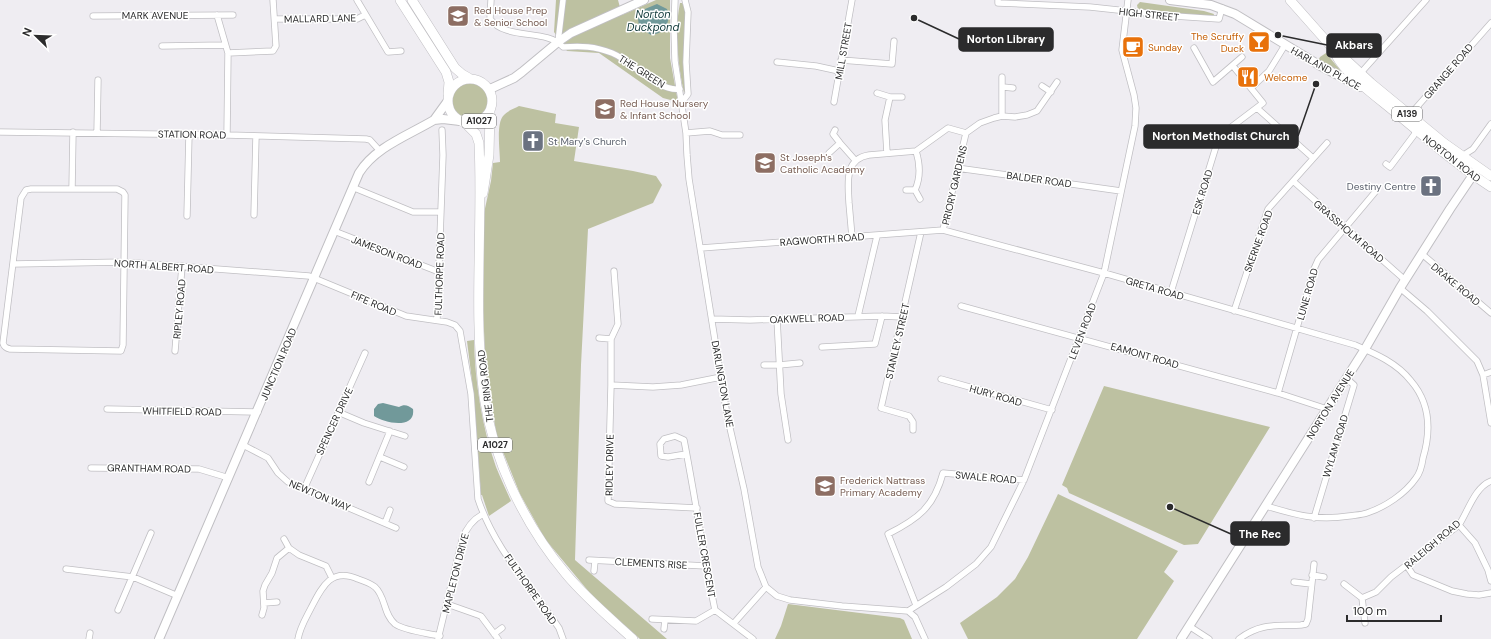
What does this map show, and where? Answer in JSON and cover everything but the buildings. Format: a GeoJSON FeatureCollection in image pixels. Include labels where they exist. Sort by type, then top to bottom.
{"type":"FeatureCollection","features":[{"type":"Feature","properties":{"kind":"main road","name":"A1027"},"geometry":{"type":"LineString","coordinates":[[400,0],[446,72],[449,82],[448,99],[453,115],[462,122],[473,123],[480,121],[490,111],[493,97],[490,89]]}},
{"type":"Feature","properties":{"kind":"main road"},"geometry":{"type":"LineString","coordinates":[[412,0],[455,68],[469,78],[485,83],[490,89],[514,78],[571,33],[644,0]]}},
{"type":"Feature","properties":{"kind":"main road","name":"HIGH STREET"},"geometry":{"type":"LineString","coordinates":[[1170,0],[1212,2],[1257,28]]}},
{"type":"Feature","properties":{"kind":"main road","name":"NORTON ROAD"},"geometry":{"type":"LineString","coordinates":[[1290,0],[1329,44],[1339,61],[1356,78],[1375,95],[1462,156],[1491,187]]}},
{"type":"Feature","properties":{"kind":"main road","name":"HARLAND PLACE"},"geometry":{"type":"LineString","coordinates":[[1257,28],[1319,65],[1356,78]]}},
{"type":"Feature","properties":{"kind":"main road"},"geometry":{"type":"LineString","coordinates":[[448,99],[457,83],[469,78]]}},
{"type":"Feature","properties":{"kind":"main road","name":"NORTON ROAD"},"geometry":{"type":"LineString","coordinates":[[1356,78],[1408,118],[1416,130],[1475,171],[1491,176]]}},
{"type":"Feature","properties":{"kind":"main road","name":"JUNCTION ROAD"},"geometry":{"type":"LineString","coordinates":[[160,639],[258,412],[352,187],[363,167],[380,151],[434,120],[448,99]]}},
{"type":"Feature","properties":{"kind":"main road","name":"THE RING ROAD"},"geometry":{"type":"LineString","coordinates":[[480,204],[488,172],[490,111]]}},
{"type":"Feature","properties":{"kind":"main road"},"geometry":{"type":"LineString","coordinates":[[434,120],[443,119],[462,122]]}},
{"type":"Feature","properties":{"kind":"main road","name":"THE RING ROAD"},"geometry":{"type":"LineString","coordinates":[[462,122],[476,134],[479,142],[481,365],[488,417],[497,451],[519,502],[537,534],[553,557],[583,592],[633,639]]}},
{"type":"Feature","properties":{"kind":"main road","name":"NORTON AVENUE"},"geometry":{"type":"LineString","coordinates":[[1180,639],[1365,349],[1400,288],[1475,171]]}},
{"type":"Feature","properties":{"kind":"street"},"geometry":{"type":"LineString","coordinates":[[228,53],[273,51],[276,46],[273,0]]}},
{"type":"Feature","properties":{"kind":"street"},"geometry":{"type":"LineString","coordinates":[[357,0],[388,52],[402,51]]}},
{"type":"Feature","properties":{"kind":"street","name":"THE GREEN"},"geometry":{"type":"LineString","coordinates":[[491,0],[490,19],[499,27],[558,42],[563,47],[587,46],[613,54],[642,74],[661,84],[673,90],[680,89]]}},
{"type":"Feature","properties":{"kind":"street"},"geometry":{"type":"LineString","coordinates":[[558,42],[563,0]]}},
{"type":"Feature","properties":{"kind":"street","name":"DARLINGTON LANE"},"geometry":{"type":"LineString","coordinates":[[675,0],[674,45],[686,132],[686,155],[727,415],[744,489],[758,567],[766,587]]}},
{"type":"Feature","properties":{"kind":"street"},"geometry":{"type":"LineString","coordinates":[[682,102],[688,94],[686,62],[688,12],[685,0]]}},
{"type":"Feature","properties":{"kind":"street","name":"MILL STREET"},"geometry":{"type":"LineString","coordinates":[[834,102],[852,0]]}},
{"type":"Feature","properties":{"kind":"street","name":"HIGH STREET"},"geometry":{"type":"LineString","coordinates":[[998,0],[998,3],[1090,7],[1126,12],[1219,20],[1222,8]]}},
{"type":"Feature","properties":{"kind":"street","name":"LEVEN ROAD"},"geometry":{"type":"LineString","coordinates":[[908,611],[946,587],[976,564],[991,547],[1024,480],[1104,273],[1135,126],[1136,108],[1132,84],[1122,56],[1128,0]]}},
{"type":"Feature","properties":{"kind":"street"},"geometry":{"type":"LineString","coordinates":[[1356,78],[1426,0]]}},
{"type":"Feature","properties":{"kind":"street"},"geometry":{"type":"LineString","coordinates":[[217,15],[228,53],[227,135]]}},
{"type":"Feature","properties":{"kind":"street","name":"MARK AVENUE"},"geometry":{"type":"LineString","coordinates":[[93,16],[233,15]]}},
{"type":"Feature","properties":{"kind":"street","name":"MALLARD LANE"},"geometry":{"type":"LineString","coordinates":[[275,19],[357,19],[365,15]]}},
{"type":"Feature","properties":{"kind":"street","name":"GRANGE ROAD"},"geometry":{"type":"LineString","coordinates":[[1408,118],[1491,23]]}},
{"type":"Feature","properties":{"kind":"street"},"geometry":{"type":"LineString","coordinates":[[841,60],[892,64],[894,41]]}},
{"type":"Feature","properties":{"kind":"street"},"geometry":{"type":"LineString","coordinates":[[162,46],[225,45]]}},
{"type":"Feature","properties":{"kind":"street"},"geometry":{"type":"LineString","coordinates":[[1233,66],[1251,88],[1269,71],[1285,45]]}},
{"type":"Feature","properties":{"kind":"street"},"geometry":{"type":"LineString","coordinates":[[1194,48],[1213,82],[1242,57]]}},
{"type":"Feature","properties":{"kind":"street"},"geometry":{"type":"LineString","coordinates":[[777,62],[816,66],[839,72]]}},
{"type":"Feature","properties":{"kind":"street"},"geometry":{"type":"LineString","coordinates":[[1002,77],[1002,116]]}},
{"type":"Feature","properties":{"kind":"street"},"geometry":{"type":"LineString","coordinates":[[97,133],[98,80]]}},
{"type":"Feature","properties":{"kind":"street","name":"PRIORY GARDENS"},"geometry":{"type":"LineString","coordinates":[[944,230],[966,133],[980,123],[1002,116],[1027,115],[1037,110],[1057,82]]}},
{"type":"Feature","properties":{"kind":"street"},"geometry":{"type":"LineString","coordinates":[[1042,86],[1051,92]]}},
{"type":"Feature","properties":{"kind":"street"},"geometry":{"type":"LineString","coordinates":[[1003,87],[1013,88]]}},
{"type":"Feature","properties":{"kind":"street","name":"ESK ROAD"},"geometry":{"type":"LineString","coordinates":[[1171,292],[1218,140],[1226,131],[1263,103],[1251,88]]}},
{"type":"Feature","properties":{"kind":"street"},"geometry":{"type":"LineString","coordinates":[[877,93],[890,97],[902,97]]}},
{"type":"Feature","properties":{"kind":"street"},"geometry":{"type":"LineString","coordinates":[[887,153],[885,120],[890,97]]}},
{"type":"Feature","properties":{"kind":"street"},"geometry":{"type":"LineString","coordinates":[[1256,108],[1313,158]]}},
{"type":"Feature","properties":{"kind":"street"},"geometry":{"type":"LineString","coordinates":[[1462,156],[1473,149],[1491,124]]}},
{"type":"Feature","properties":{"kind":"street"},"geometry":{"type":"LineString","coordinates":[[852,237],[848,180],[850,169],[855,160],[863,156],[916,151],[948,128],[966,133]]}},
{"type":"Feature","properties":{"kind":"street","name":"FULTHORPE ROAD"},"geometry":{"type":"LineString","coordinates":[[442,130],[443,155],[437,320],[454,325],[460,331],[471,394],[478,499],[491,530],[517,572],[555,623],[563,639]]}},
{"type":"Feature","properties":{"kind":"street"},"geometry":{"type":"LineString","coordinates":[[835,130],[833,134],[855,160]]}},
{"type":"Feature","properties":{"kind":"street"},"geometry":{"type":"LineString","coordinates":[[1386,164],[1390,167],[1414,135],[1416,130]]}},
{"type":"Feature","properties":{"kind":"street"},"geometry":{"type":"LineString","coordinates":[[686,132],[710,131],[722,135],[740,135]]}},
{"type":"Feature","properties":{"kind":"street","name":"STATION ROAD"},"geometry":{"type":"LineString","coordinates":[[0,132],[189,134],[366,139],[370,140],[380,151]]}},
{"type":"Feature","properties":{"kind":"street"},"geometry":{"type":"LineString","coordinates":[[72,189],[73,132]]}},
{"type":"Feature","properties":{"kind":"street"},"geometry":{"type":"LineString","coordinates":[[187,216],[189,134]]}},
{"type":"Feature","properties":{"kind":"street"},"geometry":{"type":"LineString","coordinates":[[254,215],[256,136]]}},
{"type":"Feature","properties":{"kind":"street"},"geometry":{"type":"LineString","coordinates":[[829,153],[840,143]]}},
{"type":"Feature","properties":{"kind":"street","name":"SKERNE ROAD"},"geometry":{"type":"LineString","coordinates":[[1234,311],[1268,209],[1327,143]]}},
{"type":"Feature","properties":{"kind":"street"},"geometry":{"type":"LineString","coordinates":[[915,190],[918,183],[920,164],[916,151]]}},
{"type":"Feature","properties":{"kind":"street","name":"BALDER ROAD"},"geometry":{"type":"LineString","coordinates":[[957,168],[1121,191]]}},
{"type":"Feature","properties":{"kind":"street","name":"GRASSHOLM ROAD"},"geometry":{"type":"LineString","coordinates":[[1293,181],[1405,280]]}},
{"type":"Feature","properties":{"kind":"street"},"geometry":{"type":"LineString","coordinates":[[352,187],[413,212],[441,212]]}},
{"type":"Feature","properties":{"kind":"street"},"geometry":{"type":"LineString","coordinates":[[31,189],[72,189],[117,189],[125,195],[123,345],[121,351],[6,348],[3,343],[21,198],[26,190],[31,189]]}},
{"type":"Feature","properties":{"kind":"street"},"geometry":{"type":"LineString","coordinates":[[906,190],[915,190]]}},
{"type":"Feature","properties":{"kind":"street"},"geometry":{"type":"LineString","coordinates":[[915,190],[920,199]]}},
{"type":"Feature","properties":{"kind":"street","name":"LUNE ROAD"},"geometry":{"type":"LineString","coordinates":[[1278,392],[1314,269],[1318,260],[1376,191]]}},
{"type":"Feature","properties":{"kind":"street","name":"GRETA ROAD"},"geometry":{"type":"LineString","coordinates":[[944,230],[1104,273],[1365,349],[1383,357],[1411,380],[1419,392],[1427,413],[1428,429],[1427,443],[1422,465],[1417,478],[1408,488],[1395,499],[1367,513],[1326,519],[1299,516],[1266,506]]}},
{"type":"Feature","properties":{"kind":"street","name":"RAGWORTH ROAD"},"geometry":{"type":"LineString","coordinates":[[701,248],[944,230]]}},
{"type":"Feature","properties":{"kind":"street","name":"JAMESON ROAD"},"geometry":{"type":"LineString","coordinates":[[334,231],[439,272]]}},
{"type":"Feature","properties":{"kind":"street","name":"STANLEY STREET"},"geometry":{"type":"LineString","coordinates":[[913,431],[913,422],[909,416],[882,408],[921,232]]}},
{"type":"Feature","properties":{"kind":"street"},"geometry":{"type":"LineString","coordinates":[[858,316],[876,236]]}},
{"type":"Feature","properties":{"kind":"street","name":"DRAKE ROAD"},"geometry":{"type":"LineString","coordinates":[[1422,254],[1491,313]]}},
{"type":"Feature","properties":{"kind":"street","name":"NORTH ALBERT ROAD"},"geometry":{"type":"LineString","coordinates":[[13,264],[124,262],[309,276],[314,278]]}},
{"type":"Feature","properties":{"kind":"street","name":"RIPLEY ROAD"},"geometry":{"type":"LineString","coordinates":[[175,351],[182,266]]}},
{"type":"Feature","properties":{"kind":"street","name":"RIDLEY DRIVE"},"geometry":{"type":"LineString","coordinates":[[614,271],[618,324],[610,339],[611,385],[608,501],[615,504],[697,508]]}},
{"type":"Feature","properties":{"kind":"street","name":"FIFE ROAD"},"geometry":{"type":"LineString","coordinates":[[314,278],[406,316],[437,320]]}},
{"type":"Feature","properties":{"kind":"street"},"geometry":{"type":"LineString","coordinates":[[1400,288],[1427,311],[1477,361],[1483,375],[1491,423]]}},
{"type":"Feature","properties":{"kind":"street","name":"EAMONT ROAD"},"geometry":{"type":"LineString","coordinates":[[961,306],[1080,337],[1278,392],[1327,408]]}},
{"type":"Feature","properties":{"kind":"street","name":"OAKWELL ROAD"},"geometry":{"type":"LineString","coordinates":[[712,319],[777,319],[858,316],[902,317]]}},
{"type":"Feature","properties":{"kind":"street"},"geometry":{"type":"LineString","coordinates":[[875,352],[875,344],[882,316]]}},
{"type":"Feature","properties":{"kind":"street"},"geometry":{"type":"LineString","coordinates":[[777,319],[781,394],[788,440]]}},
{"type":"Feature","properties":{"kind":"street"},"geometry":{"type":"LineString","coordinates":[[599,338],[610,339]]}},
{"type":"Feature","properties":{"kind":"street"},"geometry":{"type":"LineString","coordinates":[[822,347],[875,344]]}},
{"type":"Feature","properties":{"kind":"street","name":"SPENCER DRIVE"},"geometry":{"type":"LineString","coordinates":[[304,489],[365,353]]}},
{"type":"Feature","properties":{"kind":"street"},"geometry":{"type":"LineString","coordinates":[[764,365],[800,363]]}},
{"type":"Feature","properties":{"kind":"street"},"geometry":{"type":"LineString","coordinates":[[1483,375],[1491,372]]}},
{"type":"Feature","properties":{"kind":"street"},"geometry":{"type":"LineString","coordinates":[[611,385],[654,387],[681,385],[721,377]]}},
{"type":"Feature","properties":{"kind":"street","name":"WYLAM ROAD"},"geometry":{"type":"LineString","coordinates":[[1314,518],[1354,385],[1346,378]]}},
{"type":"Feature","properties":{"kind":"street","name":"HURY ROAD"},"geometry":{"type":"LineString","coordinates":[[941,379],[1052,410]]}},
{"type":"Feature","properties":{"kind":"street","name":"WHITFIELD ROAD"},"geometry":{"type":"LineString","coordinates":[[107,409],[258,412]]}},
{"type":"Feature","properties":{"kind":"street"},"geometry":{"type":"LineString","coordinates":[[338,412],[352,419],[405,436]]}},
{"type":"Feature","properties":{"kind":"street"},"geometry":{"type":"LineString","coordinates":[[368,482],[390,431]]}},
{"type":"Feature","properties":{"kind":"street","name":"FULLER CRESCENT"},"geometry":{"type":"LineString","coordinates":[[686,454],[668,457],[661,456],[660,444],[664,439],[675,436],[684,440],[715,610],[734,624],[749,638]]}},
{"type":"Feature","properties":{"kind":"street","name":"NEWTON WAY"},"geometry":{"type":"LineString","coordinates":[[243,445],[263,455],[271,462],[283,478],[304,489],[396,528]]}},
{"type":"Feature","properties":{"kind":"street"},"geometry":{"type":"LineString","coordinates":[[380,457],[404,467]]}},
{"type":"Feature","properties":{"kind":"street","name":"GRANTHAM ROAD"},"geometry":{"type":"LineString","coordinates":[[91,468],[198,469],[229,478]]}},
{"type":"Feature","properties":{"kind":"street","name":"SWALE ROAD"},"geometry":{"type":"LineString","coordinates":[[916,605],[888,534],[919,516],[932,500],[940,484],[943,473],[1024,480]]}},
{"type":"Feature","properties":{"kind":"street","name":"RALEIGH ROAD"},"geometry":{"type":"LineString","coordinates":[[1362,598],[1376,592],[1391,577],[1458,525],[1478,490],[1484,484],[1491,481]]}},
{"type":"Feature","properties":{"kind":"street"},"geometry":{"type":"LineString","coordinates":[[385,523],[390,510]]}},
{"type":"Feature","properties":{"kind":"street","name":"MAPLETON DRIVE"},"geometry":{"type":"LineString","coordinates":[[439,638],[464,533],[473,520],[483,514]]}},
{"type":"Feature","properties":{"kind":"street"},"geometry":{"type":"LineString","coordinates":[[1458,525],[1475,543],[1488,570],[1491,581]]}},
{"type":"Feature","properties":{"kind":"street"},"geometry":{"type":"LineString","coordinates":[[118,610],[151,533]]}},
{"type":"Feature","properties":{"kind":"street"},"geometry":{"type":"LineString","coordinates":[[284,539],[289,548],[299,555],[326,566],[332,578]]}},
{"type":"Feature","properties":{"kind":"street"},"geometry":{"type":"LineString","coordinates":[[262,615],[264,603],[263,592],[265,585],[272,573],[277,558],[289,548]]}},
{"type":"Feature","properties":{"kind":"street","name":"CLEMENTS RISE"},"geometry":{"type":"LineString","coordinates":[[594,571],[592,561],[706,566]]}},
{"type":"Feature","properties":{"kind":"street"},"geometry":{"type":"LineString","coordinates":[[1240,639],[1249,632],[1261,627],[1301,626],[1306,624],[1308,619],[1314,564]]}},
{"type":"Feature","properties":{"kind":"street"},"geometry":{"type":"LineString","coordinates":[[1407,566],[1413,575],[1452,590],[1467,594],[1479,595],[1491,593]]}},
{"type":"Feature","properties":{"kind":"street"},"geometry":{"type":"LineString","coordinates":[[66,569],[133,576],[178,596]]}},
{"type":"Feature","properties":{"kind":"street"},"geometry":{"type":"LineString","coordinates":[[298,639],[302,625],[322,587],[332,578],[344,575],[370,584],[380,593],[386,612],[390,619],[396,624],[439,638]]}},
{"type":"Feature","properties":{"kind":"street"},"geometry":{"type":"LineString","coordinates":[[1312,575],[1324,577]]}},
{"type":"Feature","properties":{"kind":"street"},"geometry":{"type":"LineString","coordinates":[[1294,582],[1311,584]]}},
{"type":"Feature","properties":{"kind":"street"},"geometry":{"type":"LineString","coordinates":[[1344,584],[1362,598],[1365,623]]}},
{"type":"Feature","properties":{"kind":"street"},"geometry":{"type":"LineString","coordinates":[[734,624],[766,587],[777,596],[790,600],[908,611],[915,617],[925,639]]}},
{"type":"Feature","properties":{"kind":"street"},"geometry":{"type":"LineString","coordinates":[[264,603],[277,602]]}},
{"type":"Feature","properties":{"kind":"street"},"geometry":{"type":"LineString","coordinates":[[447,604],[481,616],[496,637],[502,628]]}},
{"type":"Feature","properties":{"kind":"street"},"geometry":{"type":"LineString","coordinates":[[652,619],[696,621],[715,610]]}},
{"type":"Feature","properties":{"kind":"street"},"geometry":{"type":"LineString","coordinates":[[664,629],[665,620]]}},
{"type":"Feature","properties":{"kind":"street"},"geometry":{"type":"LineString","coordinates":[[1189,626],[1209,639]]}},
{"type":"Feature","properties":{"kind":"green space"},"geometry":{"type":"Polygon","coordinates":[[[556,0],[618,0],[622,15],[656,0],[670,0],[670,58],[678,102],[663,98],[599,53],[567,51],[554,32],[556,0]]]}},
{"type":"Feature","properties":{"kind":"green space"},"geometry":{"type":"Polygon","coordinates":[[[1140,2],[1204,11],[1214,14],[1213,17],[1138,10],[1137,5],[1140,2]]]}},
{"type":"Feature","properties":{"kind":"green space"},"geometry":{"type":"Polygon","coordinates":[[[680,3],[684,6],[685,11],[684,93],[680,71],[677,37],[680,3]]]}},
{"type":"Feature","properties":{"kind":"green space"},"geometry":{"type":"Polygon","coordinates":[[[1326,53],[1340,72],[1318,61],[1320,57],[1326,53]]]}},
{"type":"Feature","properties":{"kind":"green space"},"geometry":{"type":"Polygon","coordinates":[[[470,82],[480,85],[485,90],[488,100],[485,110],[480,115],[470,118],[460,115],[455,110],[452,100],[455,90],[460,85],[470,82]]]}},
{"type":"Feature","properties":{"kind":"green space"},"geometry":{"type":"Polygon","coordinates":[[[519,106],[556,114],[555,123],[579,127],[574,161],[656,176],[662,185],[653,203],[588,229],[581,365],[575,560],[667,639],[640,639],[594,598],[545,539],[520,494],[497,437],[486,373],[483,311],[484,213],[491,181],[493,163],[500,162],[499,132],[501,120],[506,113],[519,106]]]}},
{"type":"Feature","properties":{"kind":"green space"},"geometry":{"type":"Polygon","coordinates":[[[474,340],[476,372],[483,421],[496,467],[511,501],[489,516],[481,495],[474,397],[467,341],[474,340]]]}},
{"type":"Feature","properties":{"kind":"green space"},"geometry":{"type":"Polygon","coordinates":[[[1104,386],[1270,427],[1198,544],[1184,545],[1069,493],[1067,488],[1062,485],[1104,386]]]}},
{"type":"Feature","properties":{"kind":"green space"},"geometry":{"type":"Polygon","coordinates":[[[1058,494],[1178,551],[1164,572],[1174,581],[1137,639],[968,639],[960,623],[997,597],[1015,579],[1028,557],[1058,494]]]}},
{"type":"Feature","properties":{"kind":"green space"},"geometry":{"type":"Polygon","coordinates":[[[788,604],[900,618],[904,620],[912,639],[775,639],[788,604]]]}},
{"type":"Feature","properties":{"kind":"water","name":"Norton Duckpond"},"geometry":{"type":"Polygon","coordinates":[[[657,4],[667,9],[668,23],[663,30],[651,35],[639,27],[638,18],[645,9],[657,4]]]}},
{"type":"Feature","properties":{"kind":"water"},"geometry":{"type":"Polygon","coordinates":[[[383,403],[399,407],[403,405],[408,406],[413,409],[413,416],[410,420],[398,423],[379,419],[374,416],[374,409],[378,404],[383,403]]]}},
{"type":"Feature","properties":{"kind":"place","name":"Red House Prep & Senior School"},"geometry":{"type":"Point","coordinates":[458,16]}},
{"type":"Feature","properties":{"kind":"place","name":"Norton Library"},"geometry":{"type":"Point","coordinates":[914,18]}},
{"type":"Feature","properties":{"kind":"place","name":"Akbars"},"geometry":{"type":"Point","coordinates":[1278,35]}},
{"type":"Feature","properties":{"kind":"place","name":"The Scruffy Duck"},"geometry":{"type":"Point","coordinates":[1259,42]}},
{"type":"Feature","properties":{"kind":"place","name":"Sunday"},"geometry":{"type":"Point","coordinates":[1133,47]}},
{"type":"Feature","properties":{"kind":"place","name":"Welcome"},"geometry":{"type":"Point","coordinates":[1248,77]}},
{"type":"Feature","properties":{"kind":"place","name":"Norton Methodist Church"},"geometry":{"type":"Point","coordinates":[1316,84]}},
{"type":"Feature","properties":{"kind":"place","name":"Red House Nursery & Infant School"},"geometry":{"type":"Point","coordinates":[605,109]}},
{"type":"Feature","properties":{"kind":"place","name":"St Mary’s Church"},"geometry":{"type":"Point","coordinates":[533,141]}},
{"type":"Feature","properties":{"kind":"place","name":"St Joseph's Catholic Academy"},"geometry":{"type":"Point","coordinates":[765,163]}},
{"type":"Feature","properties":{"kind":"place","name":"Destiny Centre"},"geometry":{"type":"Point","coordinates":[1431,186]}},
{"type":"Feature","properties":{"kind":"place","name":"Frederick Nattrass Primary Academy"},"geometry":{"type":"Point","coordinates":[825,486]}},
{"type":"Feature","properties":{"kind":"place","name":"The Rec"},"geometry":{"type":"Point","coordinates":[1170,507]}}]}
